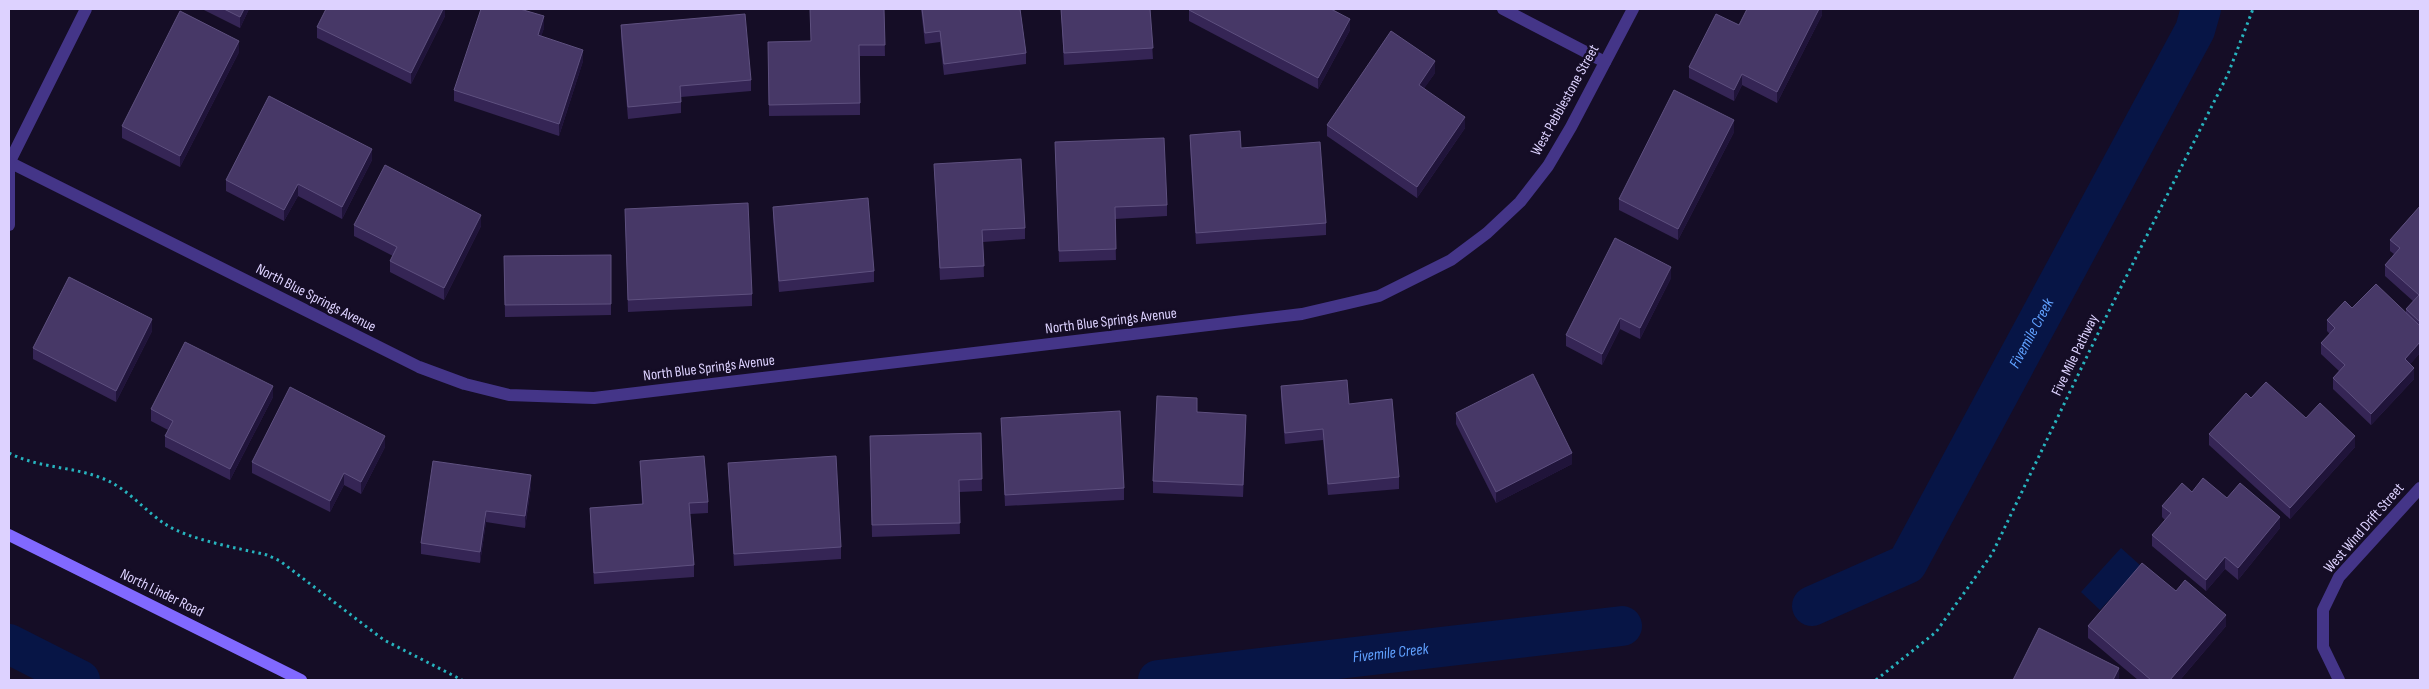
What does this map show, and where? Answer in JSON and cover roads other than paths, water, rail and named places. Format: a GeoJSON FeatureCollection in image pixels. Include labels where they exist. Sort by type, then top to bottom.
{"type":"FeatureCollection","features":[{"type":"Feature","properties":{"kind":"main road","name":"North Linder Road"},"geometry":{"type":"LineString","coordinates":[[9,536],[301,680]]}},
{"type":"Feature","properties":{"kind":"street"},"geometry":{"type":"LineString","coordinates":[[9,225],[9,163],[86,9]]}},
{"type":"Feature","properties":{"kind":"street"},"geometry":{"type":"LineString","coordinates":[[1503,9],[1605,62]]}},
{"type":"Feature","properties":{"kind":"street","name":"West Pebblestone Street"},"geometry":{"type":"LineString","coordinates":[[1451,260],[1487,233],[1507,214],[1548,166],[1633,9]]}},
{"type":"Feature","properties":{"kind":"street","name":"North Blue Springs Avenue"},"geometry":{"type":"LineString","coordinates":[[9,163],[419,367],[465,384],[509,395],[594,398],[1302,314],[1379,296],[1451,260]]}},
{"type":"Feature","properties":{"kind":"street","name":"West Wind Drift Street"},"geometry":{"type":"LineString","coordinates":[[2339,680],[2323,647],[2323,610],[2339,577],[2420,488]]}},
{"type":"Feature","properties":{"kind":"waterway","name":"Fivemile Creek"},"geometry":{"type":"LineString","coordinates":[[1812,606],[1907,564],[2195,30],[2201,9]]}},
{"type":"Feature","properties":{"kind":"waterway","name":"Fivemile Creek"},"geometry":{"type":"LineString","coordinates":[[1158,680],[1622,626]]}},
{"type":"Feature","properties":{"kind":"waterway","name":"Fivemile Creek"},"geometry":{"type":"LineString","coordinates":[[9,644],[80,680]]}}]}
